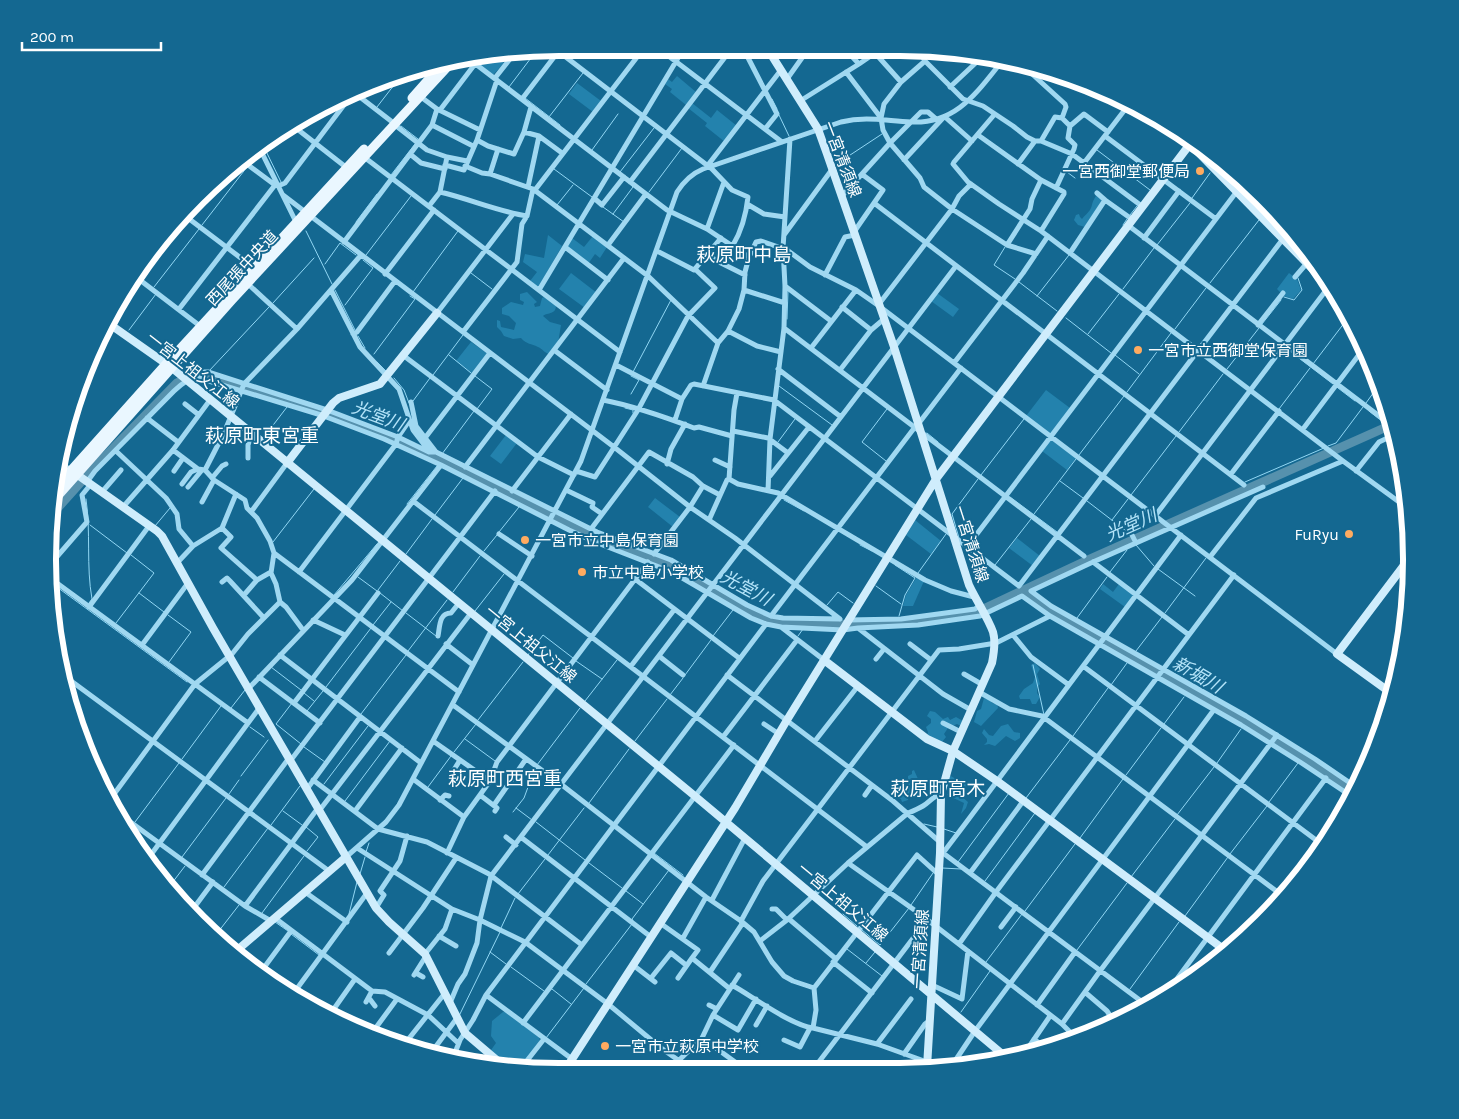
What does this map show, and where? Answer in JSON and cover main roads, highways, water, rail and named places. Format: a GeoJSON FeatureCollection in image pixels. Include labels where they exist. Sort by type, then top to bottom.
{"type":"FeatureCollection","features":[{"type":"Feature","properties":{"kind":"main road","name":"一宮清須線"},"geometry":{"type":"LineString","coordinates":[[772,56],[818,129],[833,168],[894,347],[974,597],[993,632],[992,663],[953,752],[941,794],[940,842],[942,853],[938,874],[927,1062]]}},
{"type":"Feature","properties":{"kind":"main road","name":"西尾張中央道"},"geometry":{"type":"LineString","coordinates":[[169,366],[248,284],[347,168],[447,69]]}},
{"type":"Feature","properties":{"kind":"main road","name":"西尾張中央道"},"geometry":{"type":"LineString","coordinates":[[61,494],[82,478],[200,326],[296,222],[308,214],[364,157],[436,71]]}},
{"type":"Feature","properties":{"kind":"main road"},"geometry":{"type":"LineString","coordinates":[[570,1063],[726,822],[843,629],[846,620],[936,479],[1188,147]]}},
{"type":"Feature","properties":{"kind":"main road"},"geometry":{"type":"LineString","coordinates":[[1211,164],[1304,260]]}},
{"type":"Feature","properties":{"kind":"main road"},"geometry":{"type":"LineString","coordinates":[[287,462],[339,398],[374,387],[388,376],[437,313]]}},
{"type":"Feature","properties":{"kind":"main road","name":"一宮上祖父江線"},"geometry":{"type":"LineString","coordinates":[[114,326],[169,366],[695,796],[1000,1053]]}},
{"type":"Feature","properties":{"kind":"main road","name":"西尾張中央道"},"geometry":{"type":"LineString","coordinates":[[62,484],[82,478]]}},
{"type":"Feature","properties":{"kind":"main road"},"geometry":{"type":"LineString","coordinates":[[82,478],[162,536],[376,908],[426,955],[465,1033],[494,1058]]}},
{"type":"Feature","properties":{"kind":"main road"},"geometry":{"type":"LineString","coordinates":[[1386,689],[1337,654],[1403,567]]}},
{"type":"Feature","properties":{"kind":"main road"},"geometry":{"type":"LineString","coordinates":[[824,660],[927,739],[953,752],[1024,800],[1220,947]]}},
{"type":"Feature","properties":{"kind":"main road"},"geometry":{"type":"LineString","coordinates":[[240,948],[346,857]]}},
{"type":"Feature","properties":{"kind":"waterway"},"geometry":{"type":"LineString","coordinates":[[509,87],[532,57]]}},
{"type":"Feature","properties":{"kind":"waterway"},"geometry":{"type":"LineString","coordinates":[[549,117],[583,73]]}},
{"type":"Feature","properties":{"kind":"waterway"},"geometry":{"type":"LineString","coordinates":[[377,107],[395,84]]}},
{"type":"Feature","properties":{"kind":"waterway"},"geometry":{"type":"LineString","coordinates":[[525,98],[560,125]]}},
{"type":"Feature","properties":{"kind":"waterway"},"geometry":{"type":"LineString","coordinates":[[772,99],[777,109]]}},
{"type":"Feature","properties":{"kind":"waterway"},"geometry":{"type":"LineString","coordinates":[[592,150],[618,114]]}},
{"type":"Feature","properties":{"kind":"waterway"},"geometry":{"type":"LineString","coordinates":[[779,115],[789,136]]}},
{"type":"Feature","properties":{"kind":"waterway"},"geometry":{"type":"LineString","coordinates":[[401,126],[418,139]]}},
{"type":"Feature","properties":{"kind":"waterway"},"geometry":{"type":"LineString","coordinates":[[620,172],[654,128]]}},
{"type":"Feature","properties":{"kind":"waterway"},"geometry":{"type":"LineString","coordinates":[[835,165],[882,134]]}},
{"type":"Feature","properties":{"kind":"waterway"},"geometry":{"type":"LineString","coordinates":[[391,175],[415,144]]}},
{"type":"Feature","properties":{"kind":"waterway"},"geometry":{"type":"LineString","coordinates":[[649,192],[682,148]]}},
{"type":"Feature","properties":{"kind":"waterway"},"geometry":{"type":"LineString","coordinates":[[1097,150],[1150,190]]}},
{"type":"Feature","properties":{"kind":"waterway"},"geometry":{"type":"LineString","coordinates":[[266,151],[281,182]]}},
{"type":"Feature","properties":{"kind":"waterway"},"geometry":{"type":"LineString","coordinates":[[202,225],[247,167]]}},
{"type":"Feature","properties":{"kind":"waterway"},"geometry":{"type":"LineString","coordinates":[[554,169],[592,197]]}},
{"type":"Feature","properties":{"kind":"waterway"},"geometry":{"type":"LineString","coordinates":[[1067,172],[1075,178]]}},
{"type":"Feature","properties":{"kind":"waterway"},"geometry":{"type":"LineString","coordinates":[[1192,198],[1210,173]]}},
{"type":"Feature","properties":{"kind":"waterway"},"geometry":{"type":"LineString","coordinates":[[557,205],[573,185]]}},
{"type":"Feature","properties":{"kind":"waterway"},"geometry":{"type":"LineString","coordinates":[[613,214],[632,186]]}},
{"type":"Feature","properties":{"kind":"waterway"},"geometry":{"type":"LineString","coordinates":[[356,222],[377,194]]}},
{"type":"Feature","properties":{"kind":"waterway"},"geometry":{"type":"LineString","coordinates":[[366,255],[411,196]]}},
{"type":"Feature","properties":{"kind":"waterway"},"geometry":{"type":"LineString","coordinates":[[1157,245],[1190,203]]}},
{"type":"Feature","properties":{"kind":"waterway"},"geometry":{"type":"LineString","coordinates":[[1130,215],[1137,206]]}},
{"type":"Feature","properties":{"kind":"waterway"},"geometry":{"type":"LineString","coordinates":[[603,207],[624,222]]}},
{"type":"Feature","properties":{"kind":"waterway"},"geometry":{"type":"LineString","coordinates":[[1123,225],[1127,219]]}},
{"type":"Feature","properties":{"kind":"waterway"},"geometry":{"type":"LineString","coordinates":[[1210,283],[1259,220]]}},
{"type":"Feature","properties":{"kind":"waterway"},"geometry":{"type":"LineString","coordinates":[[154,287],[199,229]]}},
{"type":"Feature","properties":{"kind":"waterway"},"geometry":{"type":"LineString","coordinates":[[306,231],[332,284]]}},
{"type":"Feature","properties":{"kind":"waterway"},"geometry":{"type":"LineString","coordinates":[[413,292],[458,231]]}},
{"type":"Feature","properties":{"kind":"waterway"},"geometry":{"type":"LineString","coordinates":[[325,264],[340,243],[356,255]]}},
{"type":"Feature","properties":{"kind":"waterway"},"geometry":{"type":"LineString","coordinates":[[1005,247],[994,265],[1015,279]]}},
{"type":"Feature","properties":{"kind":"waterway"},"geometry":{"type":"LineString","coordinates":[[1123,289],[1154,248]]}},
{"type":"Feature","properties":{"kind":"waterway"},"geometry":{"type":"LineString","coordinates":[[1037,296],[1069,255]]}},
{"type":"Feature","properties":{"kind":"waterway"},"geometry":{"type":"LineString","coordinates":[[273,303],[314,258]]}},
{"type":"Feature","properties":{"kind":"waterway"},"geometry":{"type":"LineString","coordinates":[[345,305],[373,268],[363,260]]}},
{"type":"Feature","properties":{"kind":"waterway"},"geometry":{"type":"LineString","coordinates":[[471,273],[492,289]]}},
{"type":"Feature","properties":{"kind":"waterway"},"geometry":{"type":"LineString","coordinates":[[1284,297],[1294,300],[1302,290],[1298,278]]}},
{"type":"Feature","properties":{"kind":"waterway"},"geometry":{"type":"LineString","coordinates":[[1019,282],[1057,311]]}},
{"type":"Feature","properties":{"kind":"waterway"},"geometry":{"type":"LineString","coordinates":[[1175,329],[1206,288]]}},
{"type":"Feature","properties":{"kind":"waterway"},"geometry":{"type":"LineString","coordinates":[[335,290],[355,330]]}},
{"type":"Feature","properties":{"kind":"waterway"},"geometry":{"type":"LineString","coordinates":[[787,319],[788,291]]}},
{"type":"Feature","properties":{"kind":"waterway"},"geometry":{"type":"LineString","coordinates":[[129,330],[156,294]]}},
{"type":"Feature","properties":{"kind":"waterway"},"geometry":{"type":"LineString","coordinates":[[1088,334],[1119,294]]}},
{"type":"Feature","properties":{"kind":"waterway"},"geometry":{"type":"LineString","coordinates":[[374,354],[415,299],[410,296]]}},
{"type":"Feature","properties":{"kind":"waterway"},"geometry":{"type":"LineString","coordinates":[[633,372],[671,300]]}},
{"type":"Feature","properties":{"kind":"waterway"},"geometry":{"type":"LineString","coordinates":[[1262,324],[1281,300]]}},
{"type":"Feature","properties":{"kind":"waterway"},"geometry":{"type":"LineString","coordinates":[[209,371],[269,307]]}},
{"type":"Feature","properties":{"kind":"waterway"},"geometry":{"type":"LineString","coordinates":[[1066,318],[1111,353]]}},
{"type":"Feature","properties":{"kind":"waterway"},"geometry":{"type":"LineString","coordinates":[[1313,364],[1344,324]]}},
{"type":"Feature","properties":{"kind":"waterway"},"geometry":{"type":"LineString","coordinates":[[1227,369],[1259,328]]}},
{"type":"Feature","properties":{"kind":"waterway"},"geometry":{"type":"LineString","coordinates":[[1127,392],[1171,333]]}},
{"type":"Feature","properties":{"kind":"waterway"},"geometry":{"type":"LineString","coordinates":[[433,375],[463,335]]}},
{"type":"Feature","properties":{"kind":"waterway"},"geometry":{"type":"LineString","coordinates":[[358,336],[365,348]]}},
{"type":"Feature","properties":{"kind":"waterway"},"geometry":{"type":"LineString","coordinates":[[1287,349],[1333,384]]}},
{"type":"Feature","properties":{"kind":"waterway"},"geometry":{"type":"LineString","coordinates":[[449,355],[471,373]]}},
{"type":"Feature","properties":{"kind":"waterway"},"geometry":{"type":"LineString","coordinates":[[1115,355],[1139,374]]}},
{"type":"Feature","properties":{"kind":"waterway"},"geometry":{"type":"LineString","coordinates":[[377,362],[386,371]]}},
{"type":"Feature","properties":{"kind":"waterway"},"geometry":{"type":"LineString","coordinates":[[1279,409],[1310,368]]}},
{"type":"Feature","properties":{"kind":"waterway"},"geometry":{"type":"LineString","coordinates":[[1179,432],[1223,374]]}},
{"type":"Feature","properties":{"kind":"waterway","name":"光堂川"},"geometry":{"type":"LineString","coordinates":[[60,506],[177,383],[199,375],[207,376],[319,411],[395,439],[584,530],[674,567],[729,600],[764,618],[774,621],[860,625],[900,623],[977,612],[1090,559],[1385,427]]}},
{"type":"Feature","properties":{"kind":"waterway"},"geometry":{"type":"LineString","coordinates":[[475,376],[492,389],[477,409]]}},
{"type":"Feature","properties":{"kind":"waterway"},"geometry":{"type":"LineString","coordinates":[[631,376],[639,380],[631,394]]}},
{"type":"Feature","properties":{"kind":"waterway"},"geometry":{"type":"LineString","coordinates":[[394,378],[404,390],[409,403]]}},
{"type":"Feature","properties":{"kind":"waterway"},"geometry":{"type":"LineString","coordinates":[[413,401],[430,378]]}},
{"type":"Feature","properties":{"kind":"waterway"},"geometry":{"type":"LineString","coordinates":[[779,386],[832,425]]}},
{"type":"Feature","properties":{"kind":"waterway"},"geometry":{"type":"LineString","coordinates":[[1338,388],[1355,401]]}},
{"type":"Feature","properties":{"kind":"waterway"},"geometry":{"type":"LineString","coordinates":[[1366,403],[1374,392]]}},
{"type":"Feature","properties":{"kind":"waterway"},"geometry":{"type":"LineString","coordinates":[[1079,455],[1124,396]]}},
{"type":"Feature","properties":{"kind":"waterway"},"geometry":{"type":"LineString","coordinates":[[264,437],[287,407]]}},
{"type":"Feature","properties":{"kind":"waterway"},"geometry":{"type":"LineString","coordinates":[[1328,446],[1336,443],[1363,407]]}},
{"type":"Feature","properties":{"kind":"waterway"},"geometry":{"type":"LineString","coordinates":[[625,408],[633,410],[633,413]]}},
{"type":"Feature","properties":{"kind":"waterway"},"geometry":{"type":"LineString","coordinates":[[886,461],[862,442],[887,409]]}},
{"type":"Feature","properties":{"kind":"waterway"},"geometry":{"type":"LineString","coordinates":[[442,454],[474,411]]}},
{"type":"Feature","properties":{"kind":"waterway"},"geometry":{"type":"LineString","coordinates":[[1369,411],[1383,422]]}},
{"type":"Feature","properties":{"kind":"waterway"},"geometry":{"type":"LineString","coordinates":[[778,442],[795,419]]}},
{"type":"Feature","properties":{"kind":"waterway"},"geometry":{"type":"LineString","coordinates":[[981,475],[1024,419]]}},
{"type":"Feature","properties":{"kind":"waterway"},"geometry":{"type":"LineString","coordinates":[[927,433],[938,442]]}},
{"type":"Feature","properties":{"kind":"waterway"},"geometry":{"type":"LineString","coordinates":[[1131,495],[1176,436]]}},
{"type":"Feature","properties":{"kind":"waterway"},"geometry":{"type":"LineString","coordinates":[[1245,482],[1324,448]]}},
{"type":"Feature","properties":{"kind":"waterway","name":"光堂川"},"geometry":{"type":"LineString","coordinates":[[434,455],[437,459]]}},
{"type":"Feature","properties":{"kind":"waterway"},"geometry":{"type":"LineString","coordinates":[[1034,514],[1076,459]]}},
{"type":"Feature","properties":{"kind":"waterway"},"geometry":{"type":"LineString","coordinates":[[407,504],[437,466]]}},
{"type":"Feature","properties":{"kind":"waterway"},"geometry":{"type":"LineString","coordinates":[[435,515],[463,478]]}},
{"type":"Feature","properties":{"kind":"waterway"},"geometry":{"type":"LineString","coordinates":[[959,538],[952,514],[978,479]]}},
{"type":"Feature","properties":{"kind":"waterway"},"geometry":{"type":"LineString","coordinates":[[1060,481],[1083,498]]}},
{"type":"Feature","properties":{"kind":"waterway"},"geometry":{"type":"LineString","coordinates":[[273,542],[314,489]]}},
{"type":"Feature","properties":{"kind":"waterway"},"geometry":{"type":"LineString","coordinates":[[1010,497],[1057,532]]}},
{"type":"Feature","properties":{"kind":"waterway"},"geometry":{"type":"LineString","coordinates":[[86,499],[92,599],[89,603]]}},
{"type":"Feature","properties":{"kind":"waterway"},"geometry":{"type":"LineString","coordinates":[[1112,520],[1128,499]]}},
{"type":"Feature","properties":{"kind":"waterway"},"geometry":{"type":"LineString","coordinates":[[784,500],[804,511]]}},
{"type":"Feature","properties":{"kind":"waterway"},"geometry":{"type":"LineString","coordinates":[[1087,501],[1130,534]]}},
{"type":"Feature","properties":{"kind":"waterway"},"geometry":{"type":"LineString","coordinates":[[499,532],[519,507]]}},
{"type":"Feature","properties":{"kind":"waterway"},"geometry":{"type":"LineString","coordinates":[[155,526],[170,508]]}},
{"type":"Feature","properties":{"kind":"waterway"},"geometry":{"type":"LineString","coordinates":[[406,554],[432,519]]}},
{"type":"Feature","properties":{"kind":"waterway"},"geometry":{"type":"LineString","coordinates":[[995,565],[1031,519]]}},
{"type":"Feature","properties":{"kind":"waterway"},"geometry":{"type":"LineString","coordinates":[[90,525],[127,553]]}},
{"type":"Feature","properties":{"kind":"waterway"},"geometry":{"type":"LineString","coordinates":[[918,573],[946,534]]}},
{"type":"Feature","properties":{"kind":"waterway"},"geometry":{"type":"LineString","coordinates":[[484,551],[497,535]]}},
{"type":"Feature","properties":{"kind":"waterway"},"geometry":{"type":"LineString","coordinates":[[334,595],[377,544]]}},
{"type":"Feature","properties":{"kind":"waterway"},"geometry":{"type":"LineString","coordinates":[[860,545],[872,551]]}},
{"type":"Feature","properties":{"kind":"waterway"},"geometry":{"type":"LineString","coordinates":[[1136,545],[1154,566]]}},
{"type":"Feature","properties":{"kind":"waterway"},"geometry":{"type":"LineString","coordinates":[[1110,572],[1127,550]]}},
{"type":"Feature","properties":{"kind":"waterway"},"geometry":{"type":"LineString","coordinates":[[116,623],[154,573],[131,555]]}},
{"type":"Feature","properties":{"kind":"waterway"},"geometry":{"type":"LineString","coordinates":[[453,592],[480,556]]}},
{"type":"Feature","properties":{"kind":"waterway"},"geometry":{"type":"LineString","coordinates":[[1165,613],[1206,558]]}},
{"type":"Feature","properties":{"kind":"waterway"},"geometry":{"type":"LineString","coordinates":[[378,590],[400,561]]}},
{"type":"Feature","properties":{"kind":"waterway"},"geometry":{"type":"LineString","coordinates":[[895,565],[915,578],[905,595],[899,616]]}},
{"type":"Feature","properties":{"kind":"waterway"},"geometry":{"type":"LineString","coordinates":[[1158,569],[1195,596]]}},
{"type":"Feature","properties":{"kind":"waterway"},"geometry":{"type":"LineString","coordinates":[[475,611],[504,574]]}},
{"type":"Feature","properties":{"kind":"waterway"},"geometry":{"type":"LineString","coordinates":[[358,577],[377,591]]}},
{"type":"Feature","properties":{"kind":"waterway"},"geometry":{"type":"LineString","coordinates":[[1077,618],[1107,577]]}},
{"type":"Feature","properties":{"kind":"waterway"},"geometry":{"type":"LineString","coordinates":[[876,586],[901,604]]}},
{"type":"Feature","properties":{"kind":"waterway"},"geometry":{"type":"LineString","coordinates":[[57,587],[187,682]]}},
{"type":"Feature","properties":{"kind":"waterway","name":"新堀川"},"geometry":{"type":"LineString","coordinates":[[1025,590],[1044,606],[1241,718],[1281,742],[1348,787]]}},
{"type":"Feature","properties":{"kind":"waterway"},"geometry":{"type":"LineString","coordinates":[[827,605],[838,592],[853,603]]}},
{"type":"Feature","properties":{"kind":"waterway"},"geometry":{"type":"LineString","coordinates":[[139,593],[164,612]]}},
{"type":"Feature","properties":{"kind":"waterway"},"geometry":{"type":"LineString","coordinates":[[380,593],[403,611]]}},
{"type":"Feature","properties":{"kind":"waterway"},"geometry":{"type":"LineString","coordinates":[[408,651],[447,600]]}},
{"type":"Feature","properties":{"kind":"waterway"},"geometry":{"type":"LineString","coordinates":[[373,625],[391,602]]}},
{"type":"Feature","properties":{"kind":"waterway"},"geometry":{"type":"LineString","coordinates":[[713,636],[733,610]]}},
{"type":"Feature","properties":{"kind":"waterway"},"geometry":{"type":"LineString","coordinates":[[406,613],[436,636]]}},
{"type":"Feature","properties":{"kind":"waterway"},"geometry":{"type":"LineString","coordinates":[[168,615],[191,632],[169,662]]}},
{"type":"Feature","properties":{"kind":"waterway"},"geometry":{"type":"LineString","coordinates":[[1136,651],[1162,617]]}},
{"type":"Feature","properties":{"kind":"waterway"},"geometry":{"type":"LineString","coordinates":[[326,687],[371,628]]}},
{"type":"Feature","properties":{"kind":"waterway"},"geometry":{"type":"LineString","coordinates":[[798,636],[803,629]]}},
{"type":"Feature","properties":{"kind":"waterway"},"geometry":{"type":"LineString","coordinates":[[528,655],[543,635],[573,658]]}},
{"type":"Feature","properties":{"kind":"waterway"},"geometry":{"type":"LineString","coordinates":[[685,675],[711,640]]}},
{"type":"Feature","properties":{"kind":"waterway"},"geometry":{"type":"LineString","coordinates":[[361,714],[406,655]]}},
{"type":"Feature","properties":{"kind":"waterway"},"geometry":{"type":"LineString","coordinates":[[585,701],[617,660]]}},
{"type":"Feature","properties":{"kind":"waterway"},"geometry":{"type":"LineString","coordinates":[[576,661],[602,679]]}},
{"type":"Feature","properties":{"kind":"waterway"},"geometry":{"type":"LineString","coordinates":[[478,720],[523,662]]}},
{"type":"Feature","properties":{"kind":"waterway"},"geometry":{"type":"LineString","coordinates":[[1111,685],[1127,663]]}},
{"type":"Feature","properties":{"kind":"waterway"},"geometry":{"type":"LineString","coordinates":[[1033,665],[1044,715]]}},
{"type":"Feature","properties":{"kind":"waterway"},"geometry":{"type":"LineString","coordinates":[[271,667],[301,690]]}},
{"type":"Feature","properties":{"kind":"waterway"},"geometry":{"type":"LineString","coordinates":[[670,695],[683,678]]}},
{"type":"Feature","properties":{"kind":"waterway"},"geometry":{"type":"LineString","coordinates":[[1073,736],[1108,688]]}},
{"type":"Feature","properties":{"kind":"waterway"},"geometry":{"type":"LineString","coordinates":[[231,708],[245,690]]}},
{"type":"Feature","properties":{"kind":"waterway"},"geometry":{"type":"LineString","coordinates":[[307,711],[323,691]]}},
{"type":"Feature","properties":{"kind":"waterway"},"geometry":{"type":"LineString","coordinates":[[304,693],[314,701]]}},
{"type":"Feature","properties":{"kind":"waterway"},"geometry":{"type":"LineString","coordinates":[[1164,724],[1184,697]]}},
{"type":"Feature","properties":{"kind":"waterway"},"geometry":{"type":"LineString","coordinates":[[635,741],[667,699]]}},
{"type":"Feature","properties":{"kind":"waterway"},"geometry":{"type":"LineString","coordinates":[[292,703],[276,724],[301,744]]}},
{"type":"Feature","properties":{"kind":"waterway"},"geometry":{"type":"LineString","coordinates":[[182,759],[221,706]]}},
{"type":"Feature","properties":{"kind":"waterway"},"geometry":{"type":"LineString","coordinates":[[537,765],[580,708]]}},
{"type":"Feature","properties":{"kind":"waterway"},"geometry":{"type":"LineString","coordinates":[[454,752],[476,724]]}},
{"type":"Feature","properties":{"kind":"waterway"},"geometry":{"type":"LineString","coordinates":[[324,784],[368,726]]}},
{"type":"Feature","properties":{"kind":"waterway"},"geometry":{"type":"LineString","coordinates":[[250,727],[264,737]]}},
{"type":"Feature","properties":{"kind":"waterway"},"geometry":{"type":"LineString","coordinates":[[1126,775],[1161,728]]}},
{"type":"Feature","properties":{"kind":"waterway"},"geometry":{"type":"LineString","coordinates":[[1217,763],[1241,729]]}},
{"type":"Feature","properties":{"kind":"waterway"},"geometry":{"type":"LineString","coordinates":[[465,739],[495,761]]}},
{"type":"Feature","properties":{"kind":"waterway"},"geometry":{"type":"LineString","coordinates":[[241,776],[268,740]]}},
{"type":"Feature","properties":{"kind":"waterway"},"geometry":{"type":"LineString","coordinates":[[1026,798],[1070,740]]}},
{"type":"Feature","properties":{"kind":"waterway"},"geometry":{"type":"LineString","coordinates":[[345,801],[390,741]]}},
{"type":"Feature","properties":{"kind":"waterway"},"geometry":{"type":"LineString","coordinates":[[304,747],[325,762]]}},
{"type":"Feature","properties":{"kind":"waterway"},"geometry":{"type":"LineString","coordinates":[[589,803],[629,749]]}},
{"type":"Feature","properties":{"kind":"waterway"},"geometry":{"type":"LineString","coordinates":[[428,787],[451,756]]}},
{"type":"Feature","properties":{"kind":"waterway"},"geometry":{"type":"LineString","coordinates":[[135,822],[179,763]]}},
{"type":"Feature","properties":{"kind":"waterway"},"geometry":{"type":"LineString","coordinates":[[1269,802],[1298,763]]}},
{"type":"Feature","properties":{"kind":"waterway"},"geometry":{"type":"LineString","coordinates":[[1177,815],[1214,767]]}},
{"type":"Feature","properties":{"kind":"waterway"},"geometry":{"type":"LineString","coordinates":[[513,812],[524,798],[535,768]]}},
{"type":"Feature","properties":{"kind":"waterway"},"geometry":{"type":"LineString","coordinates":[[1080,838],[1123,779]]}},
{"type":"Feature","properties":{"kind":"waterway"},"geometry":{"type":"LineString","coordinates":[[229,794],[239,780]]}},
{"type":"Feature","properties":{"kind":"waterway"},"geometry":{"type":"LineString","coordinates":[[271,825],[300,786]]}},
{"type":"Feature","properties":{"kind":"waterway"},"geometry":{"type":"LineString","coordinates":[[958,862],[1009,793]]}},
{"type":"Feature","properties":{"kind":"waterway"},"geometry":{"type":"LineString","coordinates":[[182,857],[226,798]]}},
{"type":"Feature","properties":{"kind":"waterway"},"geometry":{"type":"LineString","coordinates":[[1230,854],[1267,806]]}},
{"type":"Feature","properties":{"kind":"waterway"},"geometry":{"type":"LineString","coordinates":[[516,808],[532,820]]}},
{"type":"Feature","properties":{"kind":"waterway"},"geometry":{"type":"LineString","coordinates":[[548,855],[584,808]]}},
{"type":"Feature","properties":{"kind":"waterway"},"geometry":{"type":"LineString","coordinates":[[283,811],[302,825]]}},
{"type":"Feature","properties":{"kind":"waterway"},"geometry":{"type":"LineString","coordinates":[[985,881],[1035,813]]}},
{"type":"Feature","properties":{"kind":"waterway"},"geometry":{"type":"LineString","coordinates":[[1131,877],[1175,819]]}},
{"type":"Feature","properties":{"kind":"waterway"},"geometry":{"type":"LineString","coordinates":[[536,822],[585,860]]}},
{"type":"Feature","properties":{"kind":"waterway"},"geometry":{"type":"LineString","coordinates":[[924,824],[937,827]]}},
{"type":"Feature","properties":{"kind":"waterway"},"geometry":{"type":"LineString","coordinates":[[306,827],[318,837],[307,851]]}},
{"type":"Feature","properties":{"kind":"waterway"},"geometry":{"type":"LineString","coordinates":[[224,887],[268,828]]}},
{"type":"Feature","properties":{"kind":"waterway"},"geometry":{"type":"LineString","coordinates":[[944,829],[956,833]]}},
{"type":"Feature","properties":{"kind":"waterway"},"geometry":{"type":"LineString","coordinates":[[366,852],[369,843]]}},
{"type":"Feature","properties":{"kind":"waterway"},"geometry":{"type":"LineString","coordinates":[[1025,911],[1075,844]]}},
{"type":"Feature","properties":{"kind":"waterway"},"geometry":{"type":"LineString","coordinates":[[654,853],[683,875]]}},
{"type":"Feature","properties":{"kind":"waterway"},"geometry":{"type":"LineString","coordinates":[[262,913],[304,856]]}},
{"type":"Feature","properties":{"kind":"waterway"},"geometry":{"type":"LineString","coordinates":[[360,874],[365,857]]}},
{"type":"Feature","properties":{"kind":"waterway"},"geometry":{"type":"LineString","coordinates":[[1185,916],[1228,857]]}},
{"type":"Feature","properties":{"kind":"waterway"},"geometry":{"type":"LineString","coordinates":[[518,894],[545,859]]}},
{"type":"Feature","properties":{"kind":"waterway"},"geometry":{"type":"LineString","coordinates":[[589,863],[622,888]]}},
{"type":"Feature","properties":{"kind":"waterway"},"geometry":{"type":"LineString","coordinates":[[173,882],[185,866]]}},
{"type":"Feature","properties":{"kind":"waterway"},"geometry":{"type":"LineString","coordinates":[[942,868],[961,869]]}},
{"type":"Feature","properties":{"kind":"waterway"},"geometry":{"type":"LineString","coordinates":[[633,921],[632,919],[669,870]]}},
{"type":"Feature","properties":{"kind":"waterway"},"geometry":{"type":"LineString","coordinates":[[911,905],[933,873]]}},
{"type":"Feature","properties":{"kind":"waterway"},"geometry":{"type":"LineString","coordinates":[[349,914],[357,882]]}},
{"type":"Feature","properties":{"kind":"waterway"},"geometry":{"type":"LineString","coordinates":[[1077,950],[1127,883]]}},
{"type":"Feature","properties":{"kind":"waterway"},"geometry":{"type":"LineString","coordinates":[[626,891],[643,904]]}},
{"type":"Feature","properties":{"kind":"waterway"},"geometry":{"type":"LineString","coordinates":[[186,896],[195,903]]}},
{"type":"Feature","properties":{"kind":"waterway"},"geometry":{"type":"LineString","coordinates":[[501,928],[515,898]]}},
{"type":"Feature","properties":{"kind":"waterway"},"geometry":{"type":"LineString","coordinates":[[220,930],[239,905]]}},
{"type":"Feature","properties":{"kind":"waterway"},"geometry":{"type":"LineString","coordinates":[[862,930],[880,945],[909,908]]}},
{"type":"Feature","properties":{"kind":"waterway"},"geometry":{"type":"LineString","coordinates":[[843,914],[857,926]]}},
{"type":"Feature","properties":{"kind":"waterway"},"geometry":{"type":"LineString","coordinates":[[986,962],[1022,914]]}},
{"type":"Feature","properties":{"kind":"waterway"},"geometry":{"type":"LineString","coordinates":[[275,922],[288,931]]}},
{"type":"Feature","properties":{"kind":"waterway"},"geometry":{"type":"LineString","coordinates":[[1130,989],[1179,922]]}},
{"type":"Feature","properties":{"kind":"waterway"},"geometry":{"type":"LineString","coordinates":[[586,984],[632,924]]}},
{"type":"Feature","properties":{"kind":"waterway"},"geometry":{"type":"LineString","coordinates":[[459,1016],[500,932]]}},
{"type":"Feature","properties":{"kind":"waterway"},"geometry":{"type":"LineString","coordinates":[[291,934],[319,955]]}},
{"type":"Feature","properties":{"kind":"waterway"},"geometry":{"type":"LineString","coordinates":[[847,949],[882,976]]}},
{"type":"Feature","properties":{"kind":"waterway"},"geometry":{"type":"LineString","coordinates":[[490,952],[506,964]]}},
{"type":"Feature","properties":{"kind":"waterway"},"geometry":{"type":"LineString","coordinates":[[866,963],[875,952]]}},
{"type":"Feature","properties":{"kind":"waterway"},"geometry":{"type":"LineString","coordinates":[[511,967],[544,991]]}},
{"type":"Feature","properties":{"kind":"waterway"},"geometry":{"type":"LineString","coordinates":[[961,1012],[990,971]]}},
{"type":"Feature","properties":{"kind":"waterway"},"geometry":{"type":"LineString","coordinates":[[546,1038],[584,988]]}},
{"type":"Feature","properties":{"kind":"waterway"},"geometry":{"type":"LineString","coordinates":[[551,989],[571,1004]]}},
{"type":"Feature","properties":{"kind":"place","name":"一宮西御堂郵便局"},"geometry":{"type":"Point","coordinates":[1200,171]}},
{"type":"Feature","properties":{"kind":"place","name":"一宮市立西御堂保育園"},"geometry":{"type":"Point","coordinates":[1138,350]}},
{"type":"Feature","properties":{"kind":"place","name":"FuRyu"},"geometry":{"type":"Point","coordinates":[1349,534]}},
{"type":"Feature","properties":{"kind":"place","name":"一宮市立中島保育園"},"geometry":{"type":"Point","coordinates":[525,540]}},
{"type":"Feature","properties":{"kind":"place","name":"市立中島小学校"},"geometry":{"type":"Point","coordinates":[582,572]}},
{"type":"Feature","properties":{"kind":"place","name":"一宮市立萩原中学校"},"geometry":{"type":"Point","coordinates":[605,1046]}},
{"type":"Feature","properties":{"kind":"district","name":"萩原町中島"},"geometry":{"type":"Point","coordinates":[744,255]}},
{"type":"Feature","properties":{"kind":"district","name":"萩原町東宮重"},"geometry":{"type":"Point","coordinates":[262,436]}},
{"type":"Feature","properties":{"kind":"district","name":"萩原町西宮重"},"geometry":{"type":"Point","coordinates":[505,779]}},
{"type":"Feature","properties":{"kind":"district","name":"萩原町高木"},"geometry":{"type":"Point","coordinates":[938,789]}}]}
